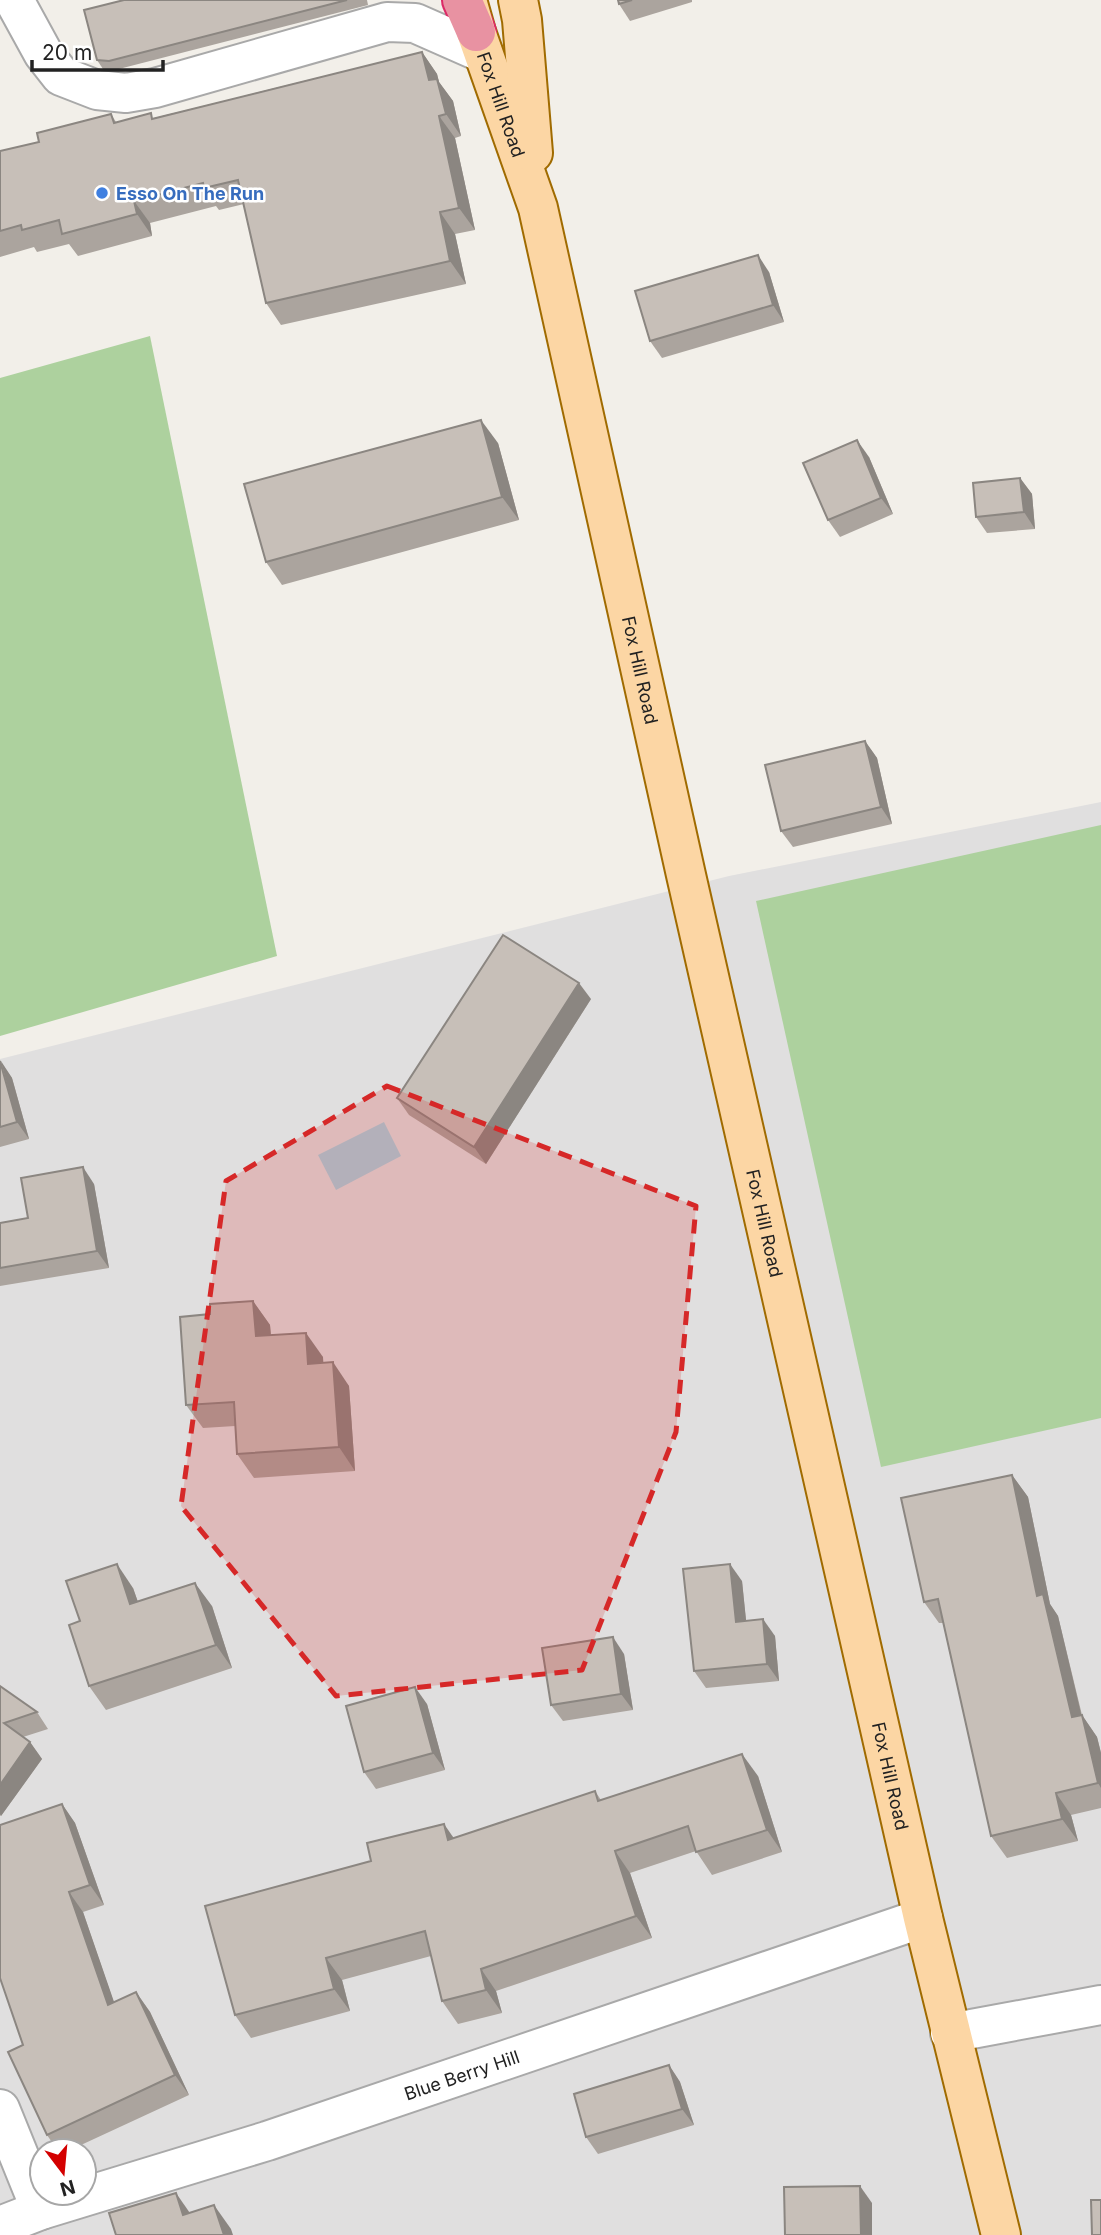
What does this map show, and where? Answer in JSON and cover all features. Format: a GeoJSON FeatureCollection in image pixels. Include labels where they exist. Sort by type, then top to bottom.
{"type":"FeatureCollection","features":[{"type":"Feature","properties":{"kind":"main road","name":"Fox Hill Road"},"geometry":{"type":"LineString","coordinates":[[518,0],[538,208]]}},
{"type":"Feature","properties":{"kind":"main road","name":"Fox Hill Road"},"geometry":{"type":"LineString","coordinates":[[472,21],[538,208],[923,1918],[1001,2235]]}},
{"type":"Feature","properties":{"kind":"street"},"geometry":{"type":"LineString","coordinates":[[14,0],[43,53],[61,76],[97,90],[126,93],[155,88],[387,22],[472,21]]}},
{"type":"Feature","properties":{"kind":"street","name":"Blue Berry Hill"},"geometry":{"type":"LineString","coordinates":[[0,2226],[41,2210],[267,2141],[923,1918]]}},
{"type":"Feature","properties":{"kind":"street"},"geometry":{"type":"LineString","coordinates":[[950,2033],[1101,2005]]}},
{"type":"Feature","properties":{"kind":"street"},"geometry":{"type":"LineString","coordinates":[[0,2109],[41,2210]]}},
{"type":"Feature","properties":{"kind":"highlighted area"},"geometry":{"type":"Polygon","coordinates":[[[387,1086],[696,1206],[676,1432],[582,1670],[336,1696],[181,1506],[226,1181],[387,1086]]]}},
{"type":"Feature","properties":{"kind":"shaded area"},"geometry":{"type":"Polygon","coordinates":[[[1101,802],[1101,2235],[0,2235],[0,1059],[729,876],[1101,802]]]}},
{"type":"Feature","properties":{"kind":"green space"},"geometry":{"type":"Polygon","coordinates":[[[150,336],[277,956],[0,1036],[0,378],[150,336]]]}},
{"type":"Feature","properties":{"kind":"green space"},"geometry":{"type":"Polygon","coordinates":[[[1101,825],[1101,1418],[881,1467],[756,901],[1101,825]]]}},
{"type":"Feature","properties":{"kind":"water"},"geometry":{"type":"Polygon","coordinates":[[[384,1122],[401,1156],[336,1190],[318,1155],[384,1122]]]}},
{"type":"Feature","properties":{"kind":"building"},"geometry":{"type":"Polygon","coordinates":[[[124,0],[347,0],[109,61],[97,60],[84,10],[124,0]]]}},
{"type":"Feature","properties":{"kind":"building"},"geometry":{"type":"Polygon","coordinates":[[[422,52],[429,80],[437,79],[446,114],[439,116],[459,208],[440,212],[450,261],[266,303],[238,180],[204,188],[203,183],[134,201],[137,214],[62,234],[59,220],[22,230],[21,225],[0,231],[0,151],[39,142],[37,133],[111,114],[114,123],[151,113],[152,119],[422,52]]]}},
{"type":"Feature","properties":{"kind":"building"},"geometry":{"type":"Polygon","coordinates":[[[758,255],[773,305],[650,341],[635,291],[758,255]]]}},
{"type":"Feature","properties":{"kind":"building"},"geometry":{"type":"Polygon","coordinates":[[[481,420],[502,497],[266,562],[244,484],[481,420]]]}},
{"type":"Feature","properties":{"kind":"building"},"geometry":{"type":"Polygon","coordinates":[[[857,440],[881,498],[828,520],[803,463],[857,440]]]}},
{"type":"Feature","properties":{"kind":"building"},"geometry":{"type":"Polygon","coordinates":[[[1020,478],[1024,512],[976,517],[973,483],[1020,478]]]}},
{"type":"Feature","properties":{"kind":"building"},"geometry":{"type":"Polygon","coordinates":[[[865,741],[881,807],[781,831],[765,765],[865,741]]]}},
{"type":"Feature","properties":{"kind":"building"},"geometry":{"type":"Polygon","coordinates":[[[503,935],[579,983],[474,1147],[397,1098],[503,935]]]}},
{"type":"Feature","properties":{"kind":"building"},"geometry":{"type":"Polygon","coordinates":[[[0,1061],[17,1122],[0,1127],[0,1061]]]}},
{"type":"Feature","properties":{"kind":"building"},"geometry":{"type":"Polygon","coordinates":[[[83,1167],[97,1251],[0,1268],[0,1223],[28,1218],[21,1178],[83,1167]]]}},
{"type":"Feature","properties":{"kind":"building"},"geometry":{"type":"Polygon","coordinates":[[[253,1301],[256,1336],[306,1333],[308,1364],[333,1362],[339,1447],[237,1454],[234,1402],[186,1405],[180,1317],[210,1314],[210,1304],[253,1301]]]}},
{"type":"Feature","properties":{"kind":"building"},"geometry":{"type":"Polygon","coordinates":[[[1012,1475],[1037,1596],[1043,1594],[1072,1717],[1082,1715],[1098,1783],[1056,1793],[1062,1819],[991,1836],[938,1599],[924,1602],[901,1498],[1012,1475]]]}},
{"type":"Feature","properties":{"kind":"building"},"geometry":{"type":"Polygon","coordinates":[[[117,1564],[130,1604],[195,1583],[216,1645],[89,1686],[69,1625],[80,1621],[66,1581],[117,1564]]]}},
{"type":"Feature","properties":{"kind":"building"},"geometry":{"type":"Polygon","coordinates":[[[730,1564],[736,1622],[763,1619],[767,1664],[694,1671],[683,1569],[730,1564]]]}},
{"type":"Feature","properties":{"kind":"building"},"geometry":{"type":"Polygon","coordinates":[[[613,1637],[621,1694],[551,1705],[542,1648],[613,1637]]]}},
{"type":"Feature","properties":{"kind":"building"},"geometry":{"type":"Polygon","coordinates":[[[0,1686],[37,1712],[4,1723],[30,1742],[0,1785],[0,1686]]]}},
{"type":"Feature","properties":{"kind":"building"},"geometry":{"type":"Polygon","coordinates":[[[415,1687],[433,1753],[364,1772],[346,1706],[415,1687]]]}},
{"type":"Feature","properties":{"kind":"building"},"geometry":{"type":"Polygon","coordinates":[[[742,1754],[767,1830],[696,1852],[688,1826],[615,1851],[636,1916],[481,1969],[486,1990],[442,2001],[425,1931],[326,1958],[334,1989],[235,2015],[205,1906],[371,1861],[367,1843],[444,1824],[448,1840],[595,1791],[598,1801],[742,1754]]]}},
{"type":"Feature","properties":{"kind":"building"},"geometry":{"type":"Polygon","coordinates":[[[62,1804],[90,1885],[69,1892],[108,2005],[136,1992],[175,2075],[47,2135],[8,2052],[23,2045],[0,1978],[0,1825],[62,1804]]]}},
{"type":"Feature","properties":{"kind":"building"},"geometry":{"type":"Polygon","coordinates":[[[669,2065],[682,2109],[586,2137],[574,2094],[669,2065]]]}},
{"type":"Feature","properties":{"kind":"building"},"geometry":{"type":"Polygon","coordinates":[[[860,2186],[861,2235],[785,2235],[784,2187],[860,2186]]]}},
{"type":"Feature","properties":{"kind":"building"},"geometry":{"type":"Polygon","coordinates":[[[176,2193],[183,2215],[214,2205],[224,2235],[116,2235],[109,2213],[176,2193]]]}},
{"type":"Feature","properties":{"kind":"building"},"geometry":{"type":"Polygon","coordinates":[[[1091,2200],[1101,2200],[1101,2235],[1092,2235],[1091,2200]]]}},
{"type":"Feature","properties":{"kind":"place","name":"Esso On The Run"},"geometry":{"type":"Point","coordinates":[102,193]}}]}
